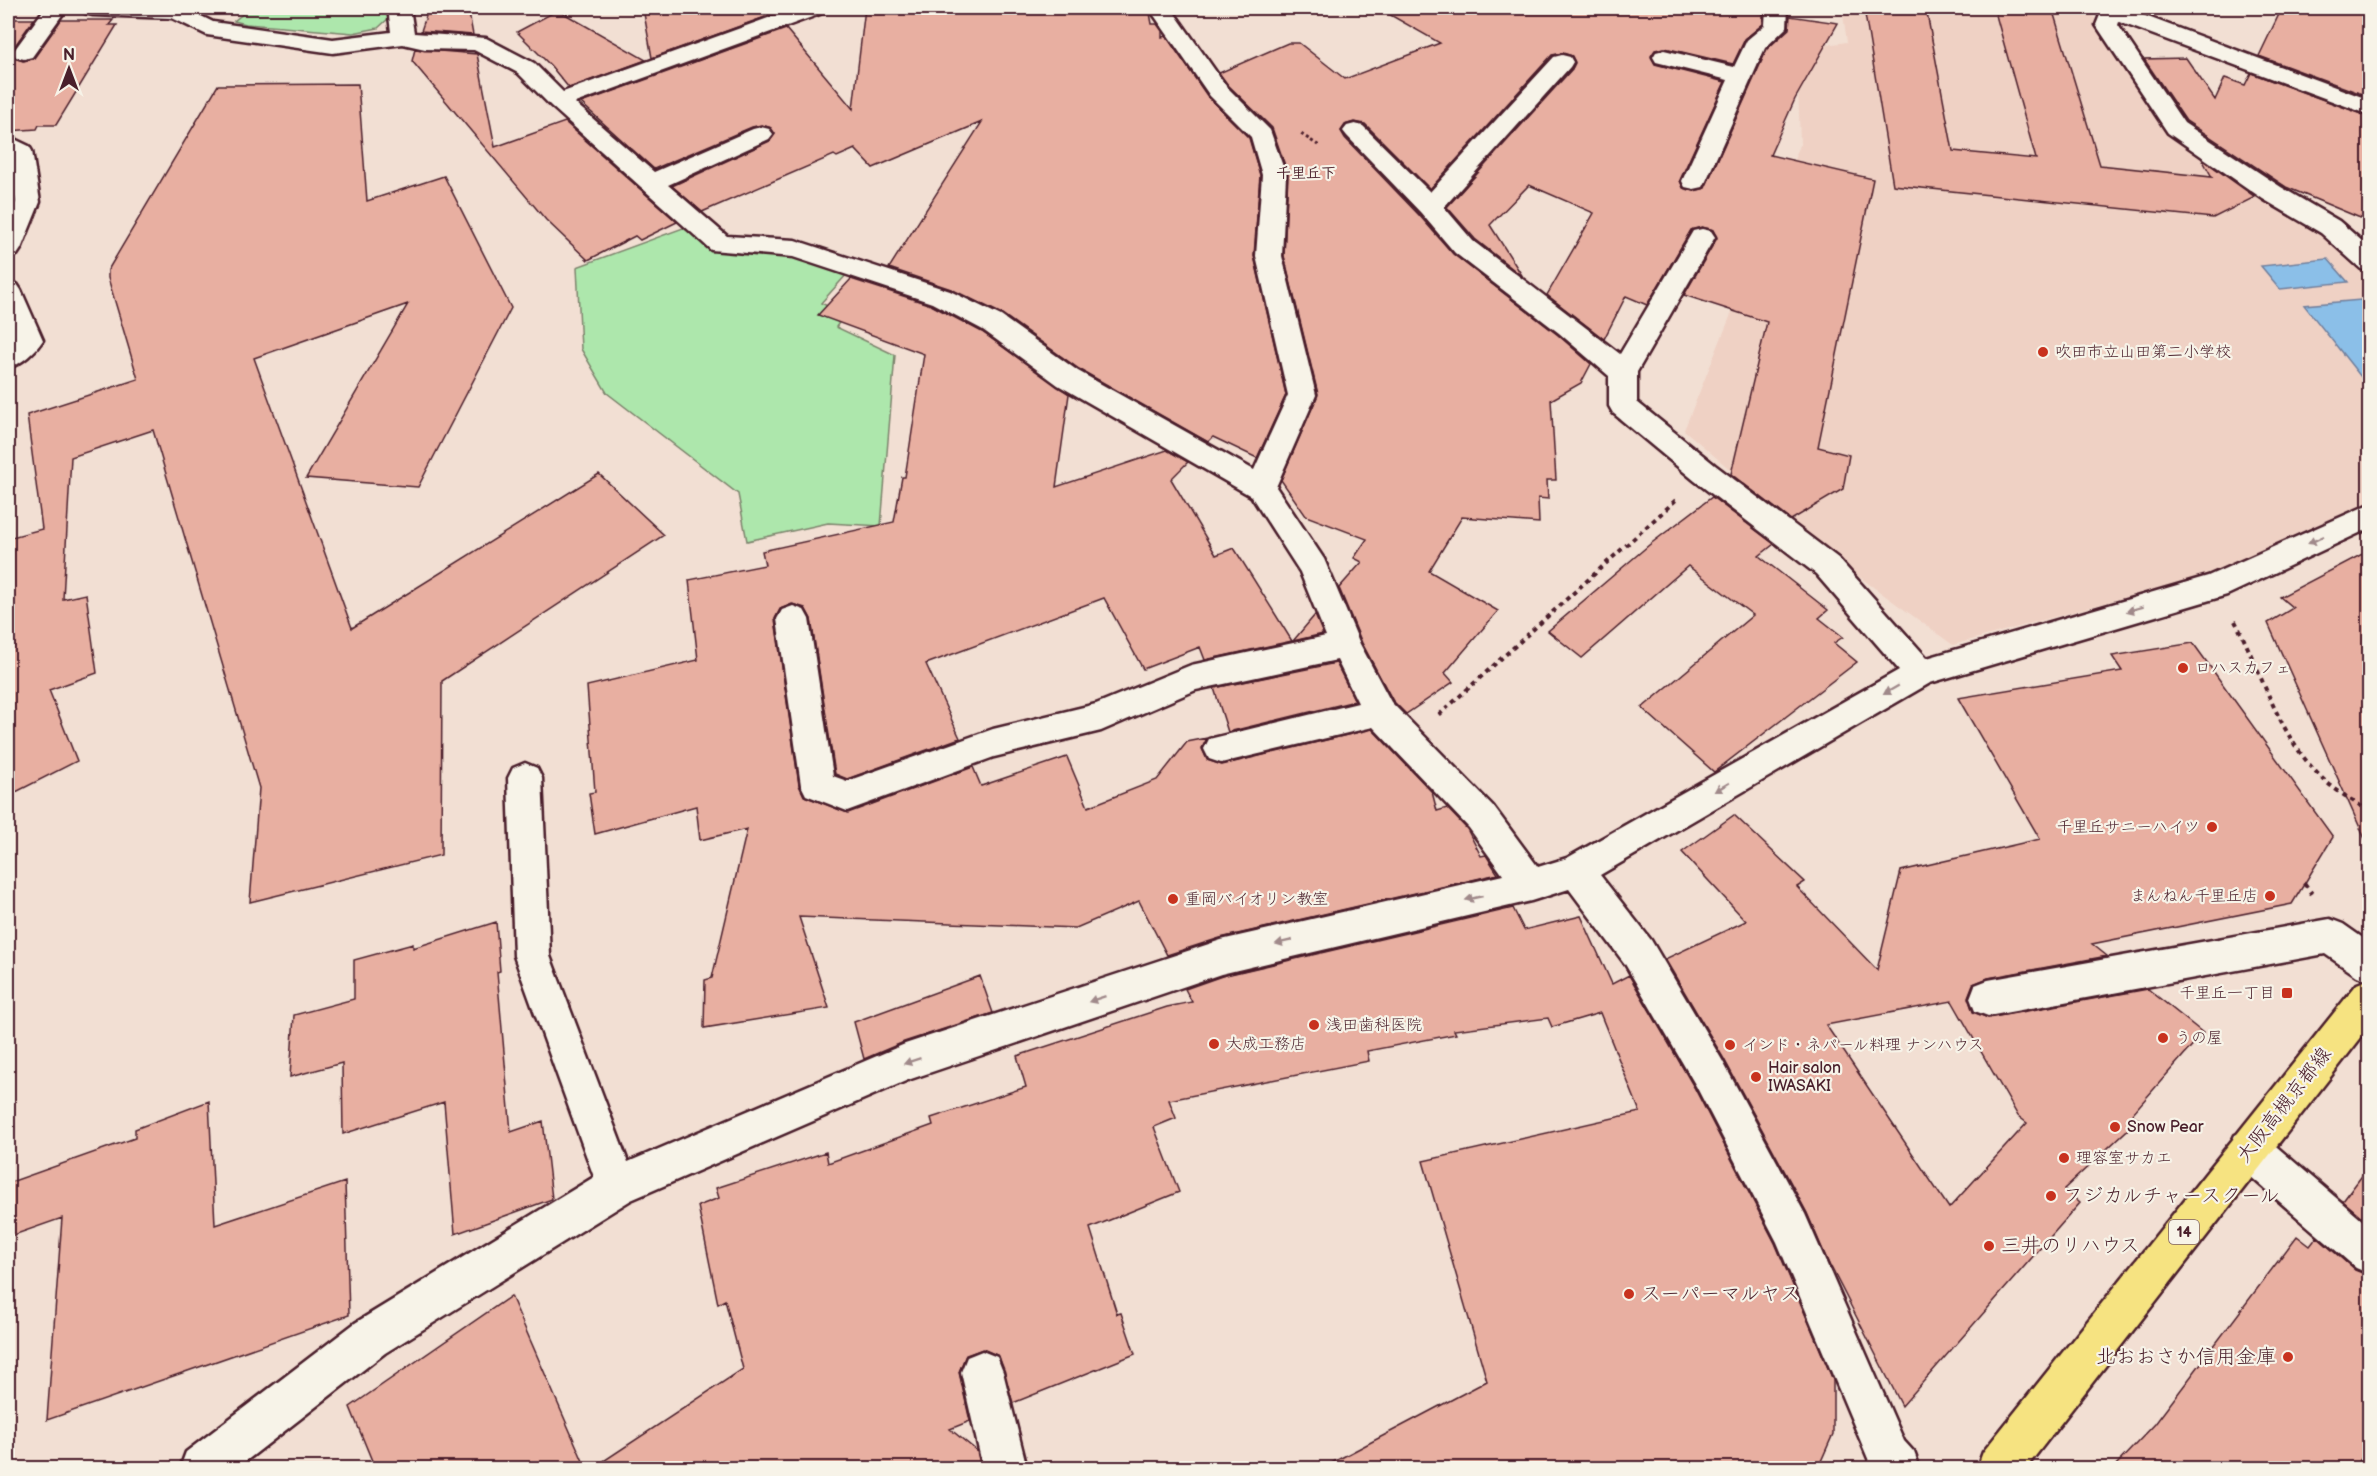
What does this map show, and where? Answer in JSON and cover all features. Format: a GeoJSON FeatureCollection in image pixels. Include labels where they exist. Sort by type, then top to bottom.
{"type":"FeatureCollection","features":[{"type":"Feature","properties":{"kind":"main road","name":"大阪高槻京都線"},"geometry":{"type":"LineString","coordinates":[[1999,1468],[2249,1149],[2364,1015]]}},
{"type":"Feature","properties":{"kind":"street"},"geometry":{"type":"LineString","coordinates":[[24,51],[56,8]]}},
{"type":"Feature","properties":{"kind":"street"},"geometry":{"type":"LineString","coordinates":[[93,8],[177,12],[207,28],[333,46],[403,37],[424,42],[478,43],[526,68],[559,101],[720,244],[795,249],[941,297],[992,322],[1068,378],[1261,488],[1313,567],[1345,645],[1379,712],[1481,817],[1531,885]]}},
{"type":"Feature","properties":{"kind":"street"},"geometry":{"type":"LineString","coordinates":[[399,8],[403,37]]}},
{"type":"Feature","properties":{"kind":"street"},"geometry":{"type":"LineString","coordinates":[[559,101],[815,8]]}},
{"type":"Feature","properties":{"kind":"street"},"geometry":{"type":"LineString","coordinates":[[1160,8],[1218,91],[1262,135],[1274,174],[1269,256],[1302,395],[1261,488]]}},
{"type":"Feature","properties":{"kind":"street"},"geometry":{"type":"LineString","coordinates":[[1694,181],[1755,45],[1776,27],[1778,8]]}},
{"type":"Feature","properties":{"kind":"street"},"geometry":{"type":"LineString","coordinates":[[2370,108],[2109,9],[2107,25],[2176,128],[2272,193],[2330,227],[2370,263]]}},
{"type":"Feature","properties":{"kind":"street"},"geometry":{"type":"LineString","coordinates":[[1665,57],[1741,76]]}},
{"type":"Feature","properties":{"kind":"street"},"geometry":{"type":"LineString","coordinates":[[1430,207],[1562,62]]}},
{"type":"Feature","properties":{"kind":"street"},"geometry":{"type":"LineString","coordinates":[[1355,131],[1430,207],[1464,247],[1569,326],[1623,372]]}},
{"type":"Feature","properties":{"kind":"street"},"geometry":{"type":"LineString","coordinates":[[651,183],[761,134]]}},
{"type":"Feature","properties":{"kind":"street"},"geometry":{"type":"LineString","coordinates":[[8,144],[20,151],[28,202],[8,249]]}},
{"type":"Feature","properties":{"kind":"street"},"geometry":{"type":"LineString","coordinates":[[1702,237],[1623,372],[1623,406],[1705,473],[1827,566],[1921,673]]}},
{"type":"Feature","properties":{"kind":"street"},"geometry":{"type":"LineString","coordinates":[[8,290],[28,340],[8,358]]}},
{"type":"Feature","properties":{"kind":"street"},"geometry":{"type":"LineString","coordinates":[[202,1468],[370,1338],[617,1186],[905,1064],[1221,957],[1531,885],[1576,871],[1921,673],[2216,586],[2370,515]]}},
{"type":"Feature","properties":{"kind":"street"},"geometry":{"type":"LineString","coordinates":[[793,619],[818,785],[847,796],[993,743],[1101,717],[1191,678],[1345,645]]}},
{"type":"Feature","properties":{"kind":"street"},"geometry":{"type":"LineString","coordinates":[[1221,749],[1379,712]]}},
{"type":"Feature","properties":{"kind":"street"},"geometry":{"type":"LineString","coordinates":[[525,778],[532,956],[617,1186]]}},
{"type":"Feature","properties":{"kind":"street"},"geometry":{"type":"LineString","coordinates":[[1576,871],[1638,952],[1709,1073],[1791,1228],[1889,1456],[1898,1468]]}},
{"type":"Feature","properties":{"kind":"street"},"geometry":{"type":"LineString","coordinates":[[1988,998],[2330,936],[2370,964]]}},
{"type":"Feature","properties":{"kind":"street"},"geometry":{"type":"LineString","coordinates":[[2249,1149],[2370,1254]]}},
{"type":"Feature","properties":{"kind":"street"},"geometry":{"type":"LineString","coordinates":[[982,1372],[1005,1468]]}},
{"type":"Feature","properties":{"kind":"path"},"geometry":{"type":"LineString","coordinates":[[1409,742],[1705,473]]}},
{"type":"Feature","properties":{"kind":"path"},"geometry":{"type":"LineString","coordinates":[[2216,586],[2247,643],[2287,733],[2321,777],[2370,812]]}},
{"type":"Feature","properties":{"kind":"shaded area","name":"吹田市立山田第二小学校"},"geometry":{"type":"Polygon","coordinates":[[[1842,8],[2073,8],[2093,16],[2168,130],[2320,226],[2369,274],[2369,502],[2206,575],[1953,645],[1836,560],[1684,430],[1800,145],[1797,49],[1847,42],[1842,8]]]}},
{"type":"Feature","properties":{"kind":"green space"},"geometry":{"type":"Polygon","coordinates":[[[250,8],[388,8],[390,17],[378,28],[353,33],[234,21],[250,8]]]}},
{"type":"Feature","properties":{"kind":"green space"},"geometry":{"type":"Polygon","coordinates":[[[683,228],[717,252],[793,256],[847,274],[821,303],[845,314],[836,327],[895,355],[881,526],[828,523],[747,541],[738,494],[607,393],[581,349],[577,267],[683,228]]]}},
{"type":"Feature","properties":{"kind":"water"},"geometry":{"type":"Polygon","coordinates":[[[2328,259],[2348,282],[2280,289],[2261,266],[2328,259]]]}},
{"type":"Feature","properties":{"kind":"water"},"geometry":{"type":"Polygon","coordinates":[[[2361,300],[2369,311],[2369,387],[2304,305],[2361,300]]]}},
{"type":"Feature","properties":{"kind":"building"},"geometry":{"type":"Polygon","coordinates":[[[468,8],[473,35],[421,31],[428,10],[468,8]]]}},
{"type":"Feature","properties":{"kind":"building"},"geometry":{"type":"Polygon","coordinates":[[[643,8],[768,8],[773,14],[652,58],[643,8]]]}},
{"type":"Feature","properties":{"kind":"building"},"geometry":{"type":"Polygon","coordinates":[[[865,8],[1066,9],[1065,14],[1150,13],[1152,24],[1157,24],[1162,31],[1162,37],[1166,36],[1208,97],[1249,138],[1260,175],[1254,256],[1286,395],[1257,458],[1213,437],[1208,442],[1079,369],[1002,314],[951,289],[889,268],[982,122],[873,168],[855,149],[837,157],[834,155],[702,212],[672,186],[770,141],[775,134],[771,128],[762,125],[752,127],[654,169],[581,103],[786,29],[853,109],[865,8]]]}},
{"type":"Feature","properties":{"kind":"building"},"geometry":{"type":"Polygon","coordinates":[[[1378,8],[1722,8],[1763,13],[1763,24],[1745,39],[1733,64],[1665,48],[1655,50],[1651,56],[1655,64],[1725,82],[1680,180],[1683,188],[1694,191],[1705,188],[1767,49],[1789,29],[1790,16],[1838,23],[1795,99],[1770,155],[1873,179],[1818,447],[1849,455],[1843,489],[1791,520],[1731,474],[1767,322],[1684,295],[1717,238],[1713,230],[1702,227],[1691,230],[1647,305],[1626,296],[1604,339],[1547,295],[1594,213],[1529,185],[1490,225],[1523,277],[1475,239],[1447,207],[1572,69],[1575,63],[1572,56],[1563,53],[1552,55],[1430,189],[1365,124],[1354,122],[1345,125],[1341,131],[1345,138],[1453,254],[1558,335],[1591,364],[1581,383],[1551,400],[1556,480],[1547,480],[1548,499],[1538,498],[1539,523],[1462,517],[1429,571],[1498,611],[1445,673],[1453,682],[1406,714],[1393,701],[1362,643],[1339,588],[1362,562],[1354,558],[1367,539],[1306,516],[1281,480],[1318,394],[1284,256],[1288,174],[1272,128],[1228,85],[1219,73],[1288,43],[1299,43],[1345,79],[1440,43],[1378,8]]]}},
{"type":"Feature","properties":{"kind":"building"},"geometry":{"type":"Polygon","coordinates":[[[1864,8],[1926,8],[1953,151],[2036,159],[1994,8],[2052,8],[2100,165],[2212,177],[2202,159],[2255,197],[2213,218],[1893,185],[1864,8]]]}},
{"type":"Feature","properties":{"kind":"building"},"geometry":{"type":"Polygon","coordinates":[[[2282,8],[2342,8],[2370,16],[2370,97],[2259,56],[2282,8]]]}},
{"type":"Feature","properties":{"kind":"building"},"geometry":{"type":"Polygon","coordinates":[[[558,10],[646,60],[569,88],[517,32],[558,10]]]}},
{"type":"Feature","properties":{"kind":"building"},"geometry":{"type":"Polygon","coordinates":[[[8,19],[34,19],[11,51],[14,58],[23,61],[34,58],[61,20],[113,20],[109,25],[117,25],[56,125],[39,125],[37,129],[8,131],[8,19]]]}},
{"type":"Feature","properties":{"kind":"building"},"geometry":{"type":"Polygon","coordinates":[[[415,49],[477,54],[495,147],[565,122],[677,222],[640,240],[635,236],[588,260],[546,220],[412,61],[415,49]]]}},
{"type":"Feature","properties":{"kind":"building"},"geometry":{"type":"Polygon","coordinates":[[[2186,58],[2215,100],[2225,78],[2245,85],[2251,73],[2370,117],[2370,222],[2286,187],[2186,121],[2144,59],[2186,58]]]}},
{"type":"Feature","properties":{"kind":"building"},"geometry":{"type":"Polygon","coordinates":[[[358,84],[367,201],[444,176],[511,308],[418,487],[306,478],[408,304],[254,358],[352,628],[599,474],[664,535],[442,681],[441,855],[250,902],[259,788],[153,430],[71,457],[63,599],[86,594],[97,673],[49,690],[77,761],[8,796],[8,538],[42,529],[27,415],[138,379],[108,278],[108,270],[218,85],[358,84]]]}},
{"type":"Feature","properties":{"kind":"building"},"geometry":{"type":"Polygon","coordinates":[[[851,279],[931,305],[982,332],[1069,394],[1056,487],[1167,450],[1188,462],[1171,479],[1216,555],[1234,548],[1292,641],[1205,660],[1200,647],[1143,669],[1104,598],[926,664],[960,738],[847,779],[835,774],[811,619],[805,608],[792,604],[780,609],[775,619],[799,785],[804,796],[848,813],[973,767],[981,786],[1067,757],[1088,807],[1157,780],[1187,742],[1207,738],[1202,748],[1207,760],[1222,765],[1372,729],[1432,792],[1437,811],[1447,808],[1467,829],[1481,856],[1486,855],[1498,874],[1220,938],[1167,955],[1139,901],[1076,928],[799,917],[829,1008],[704,1028],[705,980],[712,978],[747,829],[700,840],[696,806],[595,834],[589,793],[595,792],[587,686],[698,660],[689,580],[765,565],[762,551],[894,522],[902,477],[905,477],[924,354],[818,315],[851,279]]]}},
{"type":"Feature","properties":{"kind":"building"},"geometry":{"type":"Polygon","coordinates":[[[1712,497],[1774,544],[1759,556],[1828,610],[1819,618],[1843,637],[1834,643],[1857,662],[1714,772],[1642,708],[1753,615],[1688,566],[1582,658],[1548,631],[1649,545],[1712,497]]]}},
{"type":"Feature","properties":{"kind":"building"},"geometry":{"type":"Polygon","coordinates":[[[2370,550],[2370,850],[2268,623],[2293,608],[2280,597],[2370,550]]]}},
{"type":"Feature","properties":{"kind":"building"},"geometry":{"type":"Polygon","coordinates":[[[1315,615],[1323,634],[1293,641],[1315,615]]]}},
{"type":"Feature","properties":{"kind":"building"},"geometry":{"type":"Polygon","coordinates":[[[2193,643],[2333,837],[2292,904],[2092,944],[2107,956],[1988,978],[1973,984],[1968,997],[1973,1012],[1988,1018],[2148,989],[2203,1033],[2132,1114],[2139,1119],[2064,1189],[2080,1203],[1902,1406],[1831,1267],[1831,1269],[1807,1213],[1724,1059],[1665,959],[1746,921],[1682,852],[1734,815],[1805,882],[1797,887],[1877,970],[1901,871],[2040,839],[1958,698],[2122,671],[2112,656],[2193,643]],[[1952,1001],[1826,1025],[1949,1208],[2027,1123],[2018,1116],[1952,1001]]]}},
{"type":"Feature","properties":{"kind":"building"},"geometry":{"type":"Polygon","coordinates":[[[1336,663],[1355,701],[1228,732],[1214,688],[1336,663]]]}},
{"type":"Feature","properties":{"kind":"building"},"geometry":{"type":"Polygon","coordinates":[[[1513,908],[1524,930],[1581,916],[1612,984],[1629,975],[1694,1087],[1775,1243],[1833,1380],[1833,1434],[1818,1468],[1322,1468],[1487,1381],[1423,1161],[1640,1112],[1600,1013],[1552,1027],[1548,1018],[1454,1030],[1456,1034],[1367,1051],[1369,1061],[1169,1100],[1176,1118],[1154,1127],[1179,1192],[1090,1228],[1117,1314],[1121,1313],[1135,1354],[1013,1403],[999,1356],[983,1349],[966,1355],[959,1372],[970,1421],[950,1429],[977,1451],[981,1468],[593,1468],[743,1369],[725,1300],[718,1304],[698,1206],[719,1198],[716,1188],[826,1152],[828,1163],[933,1125],[931,1118],[1026,1087],[1017,1056],[1167,1007],[1192,1002],[1185,989],[1222,976],[1513,908]]]}},
{"type":"Feature","properties":{"kind":"building"},"geometry":{"type":"Polygon","coordinates":[[[496,922],[500,971],[497,972],[511,1132],[543,1121],[552,1199],[455,1234],[444,1102],[343,1134],[342,1063],[290,1077],[294,1015],[354,999],[354,960],[413,944],[413,948],[496,922]]]}},
{"type":"Feature","properties":{"kind":"building"},"geometry":{"type":"Polygon","coordinates":[[[980,976],[993,1013],[904,1042],[864,1059],[854,1022],[980,976]]]}},
{"type":"Feature","properties":{"kind":"building"},"geometry":{"type":"Polygon","coordinates":[[[209,1101],[215,1225],[345,1182],[349,1315],[47,1420],[62,1218],[8,1237],[8,1183],[135,1138],[135,1129],[209,1101]]]}},
{"type":"Feature","properties":{"kind":"building"},"geometry":{"type":"Polygon","coordinates":[[[2370,1165],[2370,1224],[2343,1201],[2370,1165]]]}},
{"type":"Feature","properties":{"kind":"building","name":"北おおさか信用金庫"},"geometry":{"type":"Polygon","coordinates":[[[2297,1236],[2310,1246],[2317,1237],[2355,1270],[2370,1276],[2370,1447],[2354,1468],[2113,1468],[2155,1424],[2297,1236]]]}},
{"type":"Feature","properties":{"kind":"building"},"geometry":{"type":"Polygon","coordinates":[[[511,1296],[586,1468],[375,1468],[350,1407],[511,1296]]]}},
{"type":"Feature","properties":{"kind":"place","name":"吹田市立山田第二小学校"},"geometry":{"type":"Point","coordinates":[2043,352]}},
{"type":"Feature","properties":{"kind":"place","name":"ロハスカフェ"},"geometry":{"type":"Point","coordinates":[2183,668]}},
{"type":"Feature","properties":{"kind":"place","name":"千里丘サニーハイツ"},"geometry":{"type":"Point","coordinates":[2212,827]}},
{"type":"Feature","properties":{"kind":"place","name":"まんねん千里丘店"},"geometry":{"type":"Point","coordinates":[2270,896]}},
{"type":"Feature","properties":{"kind":"place","name":"重岡バイオリン教室"},"geometry":{"type":"Point","coordinates":[1173,899]}},
{"type":"Feature","properties":{"kind":"place","name":"千里丘一丁目"},"geometry":{"type":"Point","coordinates":[2287,993]}},
{"type":"Feature","properties":{"kind":"place","name":"浅田歯科医院"},"geometry":{"type":"Point","coordinates":[1314,1025]}},
{"type":"Feature","properties":{"kind":"place","name":"うの屋"},"geometry":{"type":"Point","coordinates":[2163,1038]}},
{"type":"Feature","properties":{"kind":"place","name":"大成工務店"},"geometry":{"type":"Point","coordinates":[1214,1044]}},
{"type":"Feature","properties":{"kind":"place","name":"インド・ネパール料理 ナンハウス"},"geometry":{"type":"Point","coordinates":[1730,1045]}},
{"type":"Feature","properties":{"kind":"place","name":"Hair salon IWASAKI"},"geometry":{"type":"Point","coordinates":[1756,1077]}},
{"type":"Feature","properties":{"kind":"place","name":"Snow Pear"},"geometry":{"type":"Point","coordinates":[2115,1127]}},
{"type":"Feature","properties":{"kind":"place","name":"理容室サカエ"},"geometry":{"type":"Point","coordinates":[2064,1158]}},
{"type":"Feature","properties":{"kind":"place","name":"フジカルチャースクール"},"geometry":{"type":"Point","coordinates":[2051,1196]}},
{"type":"Feature","properties":{"kind":"place","name":"三井のリハウス"},"geometry":{"type":"Point","coordinates":[1989,1246]}},
{"type":"Feature","properties":{"kind":"place","name":"スーパーマルヤス"},"geometry":{"type":"Point","coordinates":[1629,1294]}},
{"type":"Feature","properties":{"kind":"place","name":"北おおさか信用金庫"},"geometry":{"type":"Point","coordinates":[2288,1357]}},
{"type":"Feature","properties":{"kind":"district","name":"千里丘下"},"geometry":{"type":"Point","coordinates":[1306,173]}}]}
